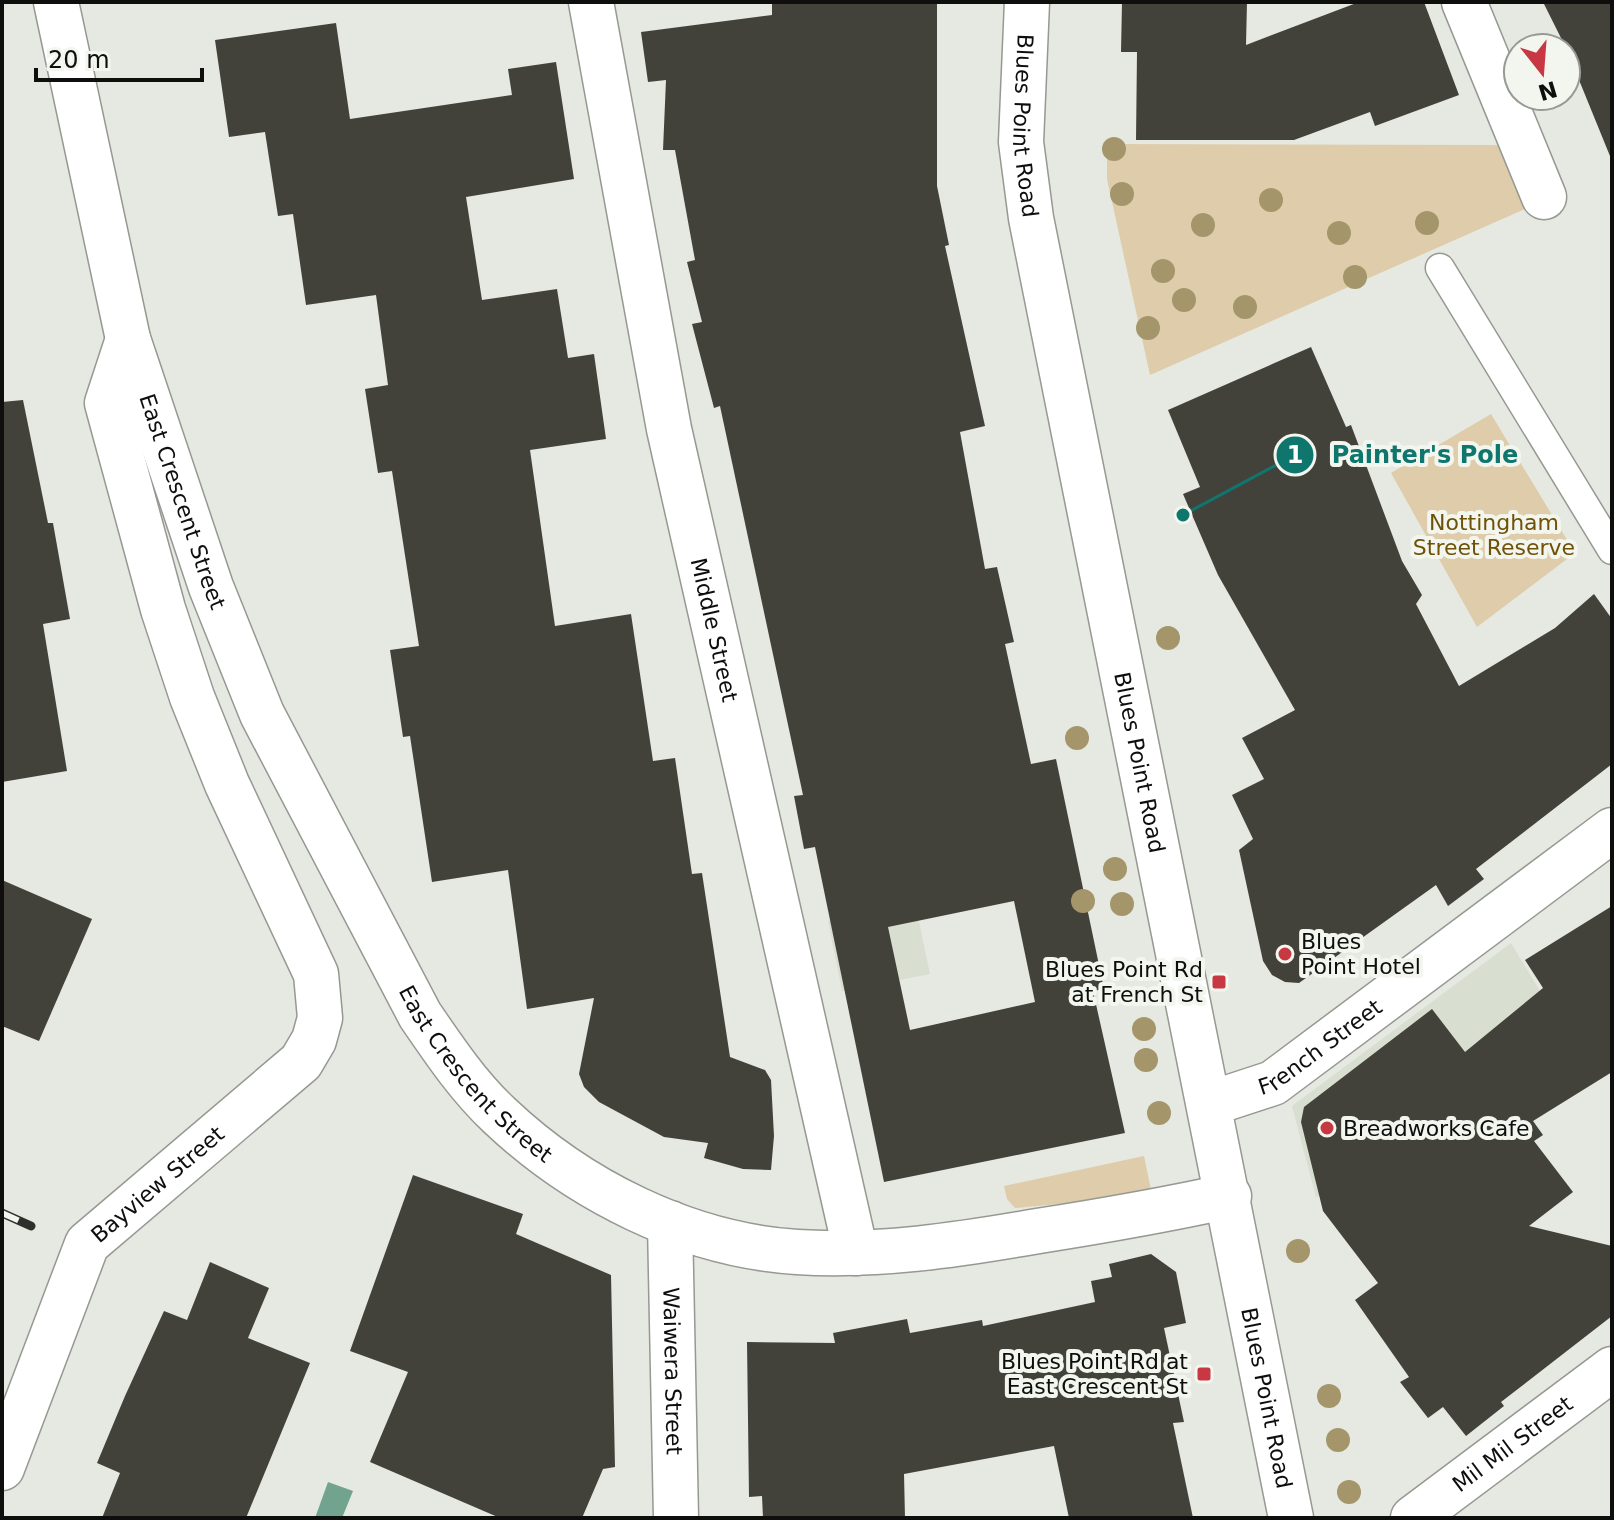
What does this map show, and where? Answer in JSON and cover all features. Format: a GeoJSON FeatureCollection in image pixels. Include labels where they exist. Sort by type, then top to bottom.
{"type":"FeatureCollection","features":[{"type":"Feature","properties":{"kind":"street","name":"East Crescent Street"},"geometry":{"type":"LineString","coordinates":[[56,2],[128,339],[234,648],[262,714],[420,1015],[452,1062],[498,1114],[543,1153],[602,1191],[670,1223],[737,1244],[795,1252],[918,1250],[1229,1196]]}},
{"type":"Feature","properties":{"kind":"street","name":"Middle Street"},"geometry":{"type":"LineString","coordinates":[[591,2],[669,429],[856,1253]]}},
{"type":"Feature","properties":{"kind":"street","name":"Blues Point Road"},"geometry":{"type":"LineString","coordinates":[[1027,2],[1021,142],[1031,218],[1291,1518]]}},
{"type":"Feature","properties":{"kind":"street"},"geometry":{"type":"LineString","coordinates":[[1464,2],[1544,197]]}},
{"type":"Feature","properties":{"kind":"street","name":"East Crescent Street"},"geometry":{"type":"LineString","coordinates":[[128,339],[107,403],[163,609],[192,697],[227,784],[316,974],[320,1018],[314,1040],[301,1062]]}},
{"type":"Feature","properties":{"kind":"street","name":"French Street"},"geometry":{"type":"LineString","coordinates":[[1209,1104],[1273,1083],[1612,830]]}},
{"type":"Feature","properties":{"kind":"street","name":"Bayview Street"},"geometry":{"type":"LineString","coordinates":[[2,1468],[87,1244],[301,1062]]}},
{"type":"Feature","properties":{"kind":"street","name":"Waiwera Street"},"geometry":{"type":"LineString","coordinates":[[670,1223],[676,1518]]}},
{"type":"Feature","properties":{"kind":"street","name":"Mil Mil Street"},"geometry":{"type":"LineString","coordinates":[[1413,1518],[1611,1378]]}},
{"type":"Feature","properties":{"kind":"lane"},"geometry":{"type":"LineString","coordinates":[[1440,268],[1612,550]]}},
{"type":"Feature","properties":{"kind":"shaded area"},"geometry":{"type":"Polygon","coordinates":[[[915,903],[930,974],[842,991],[828,921],[915,903]]]}},
{"type":"Feature","properties":{"kind":"shaded area"},"geometry":{"type":"Polygon","coordinates":[[[1511,943],[1564,1031],[1359,1184],[1316,1197],[1292,1106],[1511,943]]]}},
{"type":"Feature","properties":{"kind":"shaded area"},"geometry":{"type":"Polygon","coordinates":[[[328,1482],[353,1491],[342,1518],[315,1518],[328,1482]]]}},
{"type":"Feature","properties":{"kind":"green space"},"geometry":{"type":"Polygon","coordinates":[[[1107,144],[1500,145],[1527,208],[1150,375],[1107,179],[1107,144]]]}},
{"type":"Feature","properties":{"kind":"green space","name":"Nottingham Street Reserve"},"geometry":{"type":"Polygon","coordinates":[[[1491,414],[1575,553],[1477,627],[1391,473],[1491,414]]]}},
{"type":"Feature","properties":{"kind":"green space"},"geometry":{"type":"Polygon","coordinates":[[[1144,1156],[1151,1190],[1143,1196],[1015,1208],[1007,1199],[1004,1186],[1144,1156]]]}},
{"type":"Feature","properties":{"kind":"building"},"geometry":{"type":"Polygon","coordinates":[[[772,2],[937,2],[937,186],[949,245],[945,246],[985,426],[960,432],[985,569],[997,567],[1014,642],[1005,644],[1031,764],[1056,759],[1104,989],[1093,991],[1125,1133],[884,1182],[815,847],[804,849],[794,796],[803,795],[720,406],[714,408],[692,324],[702,322],[687,262],[695,260],[675,150],[663,150],[666,80],[648,82],[641,32],[772,15],[772,2]],[[1014,901],[888,927],[910,1030],[1035,1002],[1014,901]]]}},
{"type":"Feature","properties":{"kind":"building"},"geometry":{"type":"Polygon","coordinates":[[[1122,2],[1247,2],[1246,45],[1359,2],[1424,2],[1459,95],[1375,126],[1370,112],[1294,140],[1136,140],[1137,52],[1121,52],[1122,2]]]}},
{"type":"Feature","properties":{"kind":"building"},"geometry":{"type":"Polygon","coordinates":[[[1543,2],[1612,2],[1612,161],[1582,87],[1582,32],[1558,32],[1543,2]]]}},
{"type":"Feature","properties":{"kind":"building"},"geometry":{"type":"Polygon","coordinates":[[[336,23],[350,119],[512,95],[508,69],[556,62],[574,179],[466,197],[482,300],[557,289],[568,358],[594,354],[606,439],[530,450],[555,626],[631,614],[653,761],[675,758],[692,874],[702,873],[730,1057],[765,1070],[771,1080],[774,1136],[771,1170],[743,1169],[704,1158],[708,1143],[664,1137],[599,1102],[584,1087],[579,1074],[594,998],[527,1009],[508,870],[432,882],[410,736],[403,737],[390,650],[419,646],[392,471],[378,473],[365,389],[388,385],[376,295],[306,305],[293,214],[278,216],[265,132],[229,137],[215,40],[336,23]]]}},
{"type":"Feature","properties":{"kind":"building"},"geometry":{"type":"Polygon","coordinates":[[[1311,347],[1346,427],[1351,425],[1402,561],[1422,595],[1416,604],[1459,686],[1555,628],[1594,594],[1612,619],[1612,764],[1476,869],[1484,879],[1448,906],[1436,885],[1299,983],[1285,982],[1272,975],[1263,961],[1239,850],[1253,839],[1232,795],[1264,779],[1242,738],[1295,710],[1218,575],[1183,494],[1200,487],[1168,410],[1311,347]]]}},
{"type":"Feature","properties":{"kind":"building"},"geometry":{"type":"Polygon","coordinates":[[[23,400],[48,523],[53,523],[70,619],[43,624],[67,771],[2,782],[2,402],[23,400]]]}},
{"type":"Feature","properties":{"kind":"building"},"geometry":{"type":"Polygon","coordinates":[[[2,880],[92,919],[39,1041],[2,1026],[2,880]]]}},
{"type":"Feature","properties":{"kind":"building"},"geometry":{"type":"Polygon","coordinates":[[[1612,906],[1612,1072],[1533,1121],[1543,1135],[1534,1141],[1573,1192],[1529,1226],[1612,1246],[1612,1316],[1501,1402],[1504,1406],[1466,1436],[1443,1407],[1428,1418],[1400,1382],[1409,1377],[1355,1300],[1378,1283],[1323,1211],[1301,1122],[1304,1107],[1432,1009],[1465,1052],[1543,988],[1525,960],[1612,906]]]}},
{"type":"Feature","properties":{"kind":"building"},"geometry":{"type":"Polygon","coordinates":[[[413,1175],[523,1214],[516,1234],[611,1275],[615,1467],[603,1469],[582,1518],[500,1518],[370,1462],[408,1372],[350,1351],[413,1175]]]}},
{"type":"Feature","properties":{"kind":"building"},"geometry":{"type":"Polygon","coordinates":[[[1151,1254],[1176,1272],[1186,1323],[1164,1328],[1184,1422],[1173,1423],[1193,1518],[1069,1518],[1054,1446],[904,1474],[905,1518],[763,1518],[762,1496],[749,1497],[747,1342],[835,1343],[833,1333],[907,1319],[910,1333],[982,1320],[983,1326],[1095,1302],[1091,1281],[1112,1277],[1109,1264],[1151,1254]]]}},
{"type":"Feature","properties":{"kind":"building"},"geometry":{"type":"Polygon","coordinates":[[[210,1262],[269,1288],[248,1338],[310,1363],[246,1518],[102,1518],[120,1473],[97,1463],[125,1396],[164,1311],[187,1320],[210,1262]]]}},
{"type":"Feature","properties":{"kind":"railway"},"geometry":{"type":"LineString","coordinates":[[2,1213],[31,1226]]}},
{"type":"Feature","properties":{"kind":"place","name":"Painter's Pole"},"geometry":{"type":"Point","coordinates":[1183,515]}},
{"type":"Feature","properties":{"kind":"place","name":"Blues Point Hotel"},"geometry":{"type":"Point","coordinates":[1285,954]}},
{"type":"Feature","properties":{"kind":"place","name":"Blues Point Rd at French St"},"geometry":{"type":"Point","coordinates":[1219,982]}},
{"type":"Feature","properties":{"kind":"place","name":"Breadworks Cafe"},"geometry":{"type":"Point","coordinates":[1327,1128]}},
{"type":"Feature","properties":{"kind":"place","name":"Blues Point Rd at East Crescent St"},"geometry":{"type":"Point","coordinates":[1204,1374]}}]}
